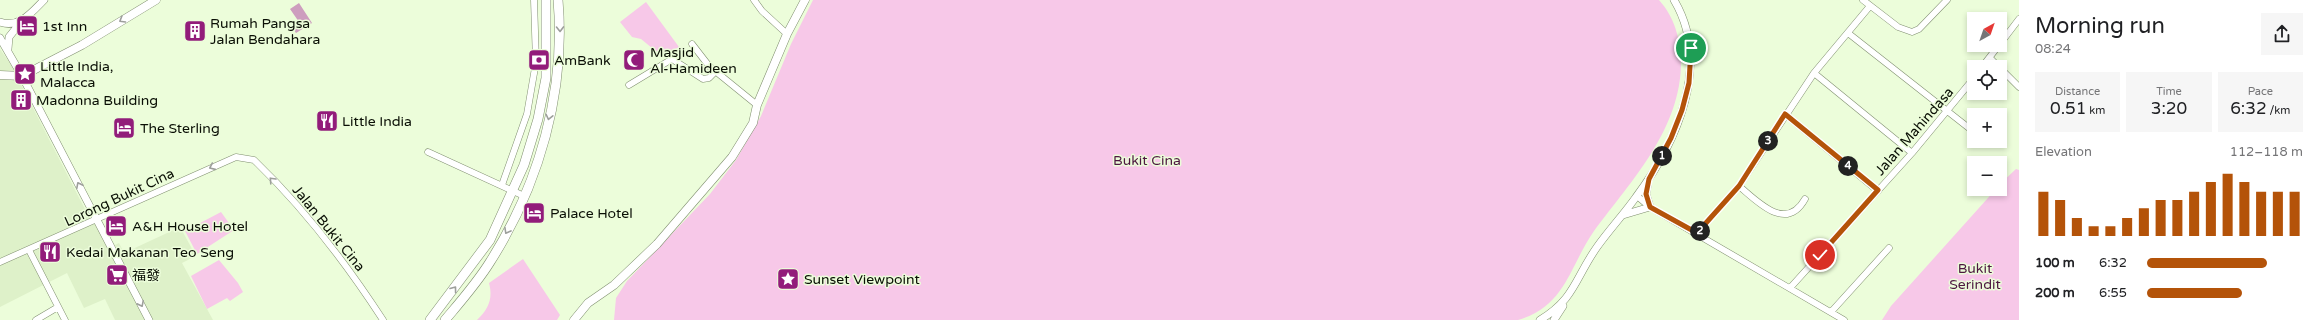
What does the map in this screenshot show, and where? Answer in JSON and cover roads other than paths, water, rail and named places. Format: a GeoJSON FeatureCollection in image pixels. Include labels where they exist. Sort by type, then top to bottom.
{"type":"FeatureCollection","features":[{"type":"Feature","properties":{"kind":"main road"},"geometry":{"type":"LineString","coordinates":[[0,75],[22,76],[82,45],[156,0]]}},
{"type":"Feature","properties":{"kind":"main road"},"geometry":{"type":"LineString","coordinates":[[430,320],[483,250],[513,190],[532,142],[546,78],[546,0]]}},
{"type":"Feature","properties":{"kind":"main road"},"geometry":{"type":"LineString","coordinates":[[446,320],[490,262],[524,196],[536,169],[558,79],[561,29],[558,0]]}},
{"type":"Feature","properties":{"kind":"main road"},"geometry":{"type":"LineString","coordinates":[[574,320],[588,303],[614,285],[657,244],[706,190],[732,157],[753,123],[757,105],[787,34],[805,0]]}},
{"type":"Feature","properties":{"kind":"street"},"geometry":{"type":"LineString","coordinates":[[9,53],[7,42],[9,36],[44,0]]}},
{"type":"Feature","properties":{"kind":"street"},"geometry":{"type":"LineString","coordinates":[[502,184],[527,114],[536,62],[534,0]]}},
{"type":"Feature","properties":{"kind":"street"},"geometry":{"type":"LineString","coordinates":[[754,0],[762,11],[787,34]]}},
{"type":"Feature","properties":{"kind":"street"},"geometry":{"type":"LineString","coordinates":[[1554,320],[1568,299],[1597,247],[1623,215],[1649,179],[1671,138],[1689,83],[1691,48],[1683,15],[1674,0]]}},
{"type":"Feature","properties":{"kind":"street"},"geometry":{"type":"LineString","coordinates":[[1863,0],[1898,27],[1912,32],[1919,29],[1947,0]]}},
{"type":"Feature","properties":{"kind":"street"},"geometry":{"type":"LineString","coordinates":[[1697,233],[1739,186],[1785,114],[1814,73],[1870,6]]}},
{"type":"Feature","properties":{"kind":"street"},"geometry":{"type":"LineString","coordinates":[[0,22],[12,24],[25,19]]}},
{"type":"Feature","properties":{"kind":"street"},"geometry":{"type":"LineString","coordinates":[[2007,35],[2019,19]]}},
{"type":"Feature","properties":{"kind":"street"},"geometry":{"type":"LineString","coordinates":[[1848,33],[1967,126]]}},
{"type":"Feature","properties":{"kind":"street"},"geometry":{"type":"LineString","coordinates":[[0,38],[22,76],[149,320]]}},
{"type":"Feature","properties":{"kind":"street"},"geometry":{"type":"LineString","coordinates":[[692,44],[703,60],[757,105]]}},
{"type":"Feature","properties":{"kind":"street"},"geometry":{"type":"LineString","coordinates":[[1990,58],[1995,52]]}},
{"type":"Feature","properties":{"kind":"street"},"geometry":{"type":"LineString","coordinates":[[629,85],[672,59],[703,79],[709,78],[716,71]]}},
{"type":"Feature","properties":{"kind":"street"},"geometry":{"type":"LineString","coordinates":[[1814,73],[1912,153]]}},
{"type":"Feature","properties":{"kind":"street"},"geometry":{"type":"LineString","coordinates":[[2007,76],[2019,87]]}},
{"type":"Feature","properties":{"kind":"street","name":"Jalan Mahindasa"},"geometry":{"type":"LineString","coordinates":[[1790,288],[1912,153],[1967,87]]}},
{"type":"Feature","properties":{"kind":"street"},"geometry":{"type":"LineString","coordinates":[[1785,114],[1878,190]]}},
{"type":"Feature","properties":{"kind":"street"},"geometry":{"type":"LineString","coordinates":[[428,152],[502,184],[524,196]]}},
{"type":"Feature","properties":{"kind":"street","name":"Lorong Bukit Cina"},"geometry":{"type":"LineString","coordinates":[[0,262],[97,220],[236,156],[249,158]]}},
{"type":"Feature","properties":{"kind":"street","name":"Jalan Bukit Cina"},"geometry":{"type":"LineString","coordinates":[[249,158],[258,165],[304,215],[365,292],[383,320]]}},
{"type":"Feature","properties":{"kind":"street"},"geometry":{"type":"LineString","coordinates":[[1649,179],[1646,194],[1650,207]]}},
{"type":"Feature","properties":{"kind":"street"},"geometry":{"type":"LineString","coordinates":[[1739,186],[1775,214],[1792,211],[1799,207],[1805,199]]}},
{"type":"Feature","properties":{"kind":"street"},"geometry":{"type":"LineString","coordinates":[[1637,196],[1650,207],[1844,320]]}},
{"type":"Feature","properties":{"kind":"street"},"geometry":{"type":"LineString","coordinates":[[1623,215],[1650,207]]}},
{"type":"Feature","properties":{"kind":"street"},"geometry":{"type":"LineString","coordinates":[[1831,312],[1889,248]]}},
{"type":"Feature","properties":{"kind":"street"},"geometry":{"type":"LineString","coordinates":[[29,250],[65,320]]}},
{"type":"Feature","properties":{"kind":"street"},"geometry":{"type":"LineString","coordinates":[[1540,320],[1568,299]]}},
{"type":"Feature","properties":{"kind":"street"},"geometry":{"type":"LineString","coordinates":[[36,320],[58,307]]}},
{"type":"Feature","properties":{"kind":"place","name":"1st Inn"},"geometry":{"type":"Point","coordinates":[27,26]}},
{"type":"Feature","properties":{"kind":"place","name":"Rumah Pangsa Jalan Bendahara"},"geometry":{"type":"Point","coordinates":[195,31]}},
{"type":"Feature","properties":{"kind":"place","name":"AmBank"},"geometry":{"type":"Point","coordinates":[539,60]}},
{"type":"Feature","properties":{"kind":"place","name":"Masjid Al-Hamideen"},"geometry":{"type":"Point","coordinates":[634,60]}},
{"type":"Feature","properties":{"kind":"place","name":"Little India, Malacca"},"geometry":{"type":"Point","coordinates":[25,74]}},
{"type":"Feature","properties":{"kind":"place","name":"Madonna Building"},"geometry":{"type":"Point","coordinates":[21,100]}},
{"type":"Feature","properties":{"kind":"place","name":"Little India"},"geometry":{"type":"Point","coordinates":[327,121]}},
{"type":"Feature","properties":{"kind":"place","name":"The Sterling"},"geometry":{"type":"Point","coordinates":[124,128]}},
{"type":"Feature","properties":{"kind":"place","name":"Palace Hotel"},"geometry":{"type":"Point","coordinates":[534,213]}},
{"type":"Feature","properties":{"kind":"place","name":"A&H House Hotel"},"geometry":{"type":"Point","coordinates":[116,226]}},
{"type":"Feature","properties":{"kind":"place","name":"Kedai Makanan Teo Seng"},"geometry":{"type":"Point","coordinates":[50,252]}},
{"type":"Feature","properties":{"kind":"place","name":"福發"},"geometry":{"type":"Point","coordinates":[117,275]}},
{"type":"Feature","properties":{"kind":"place","name":"Sunset Viewpoint"},"geometry":{"type":"Point","coordinates":[788,279]}},
{"type":"Feature","properties":{"kind":"park label","name":"Bukit Cina"},"geometry":{"type":"Point","coordinates":[1147,160]}},
{"type":"Feature","properties":{"kind":"park label","name":"Bukit Serindit"},"geometry":{"type":"Point","coordinates":[1975,276]}}]}
